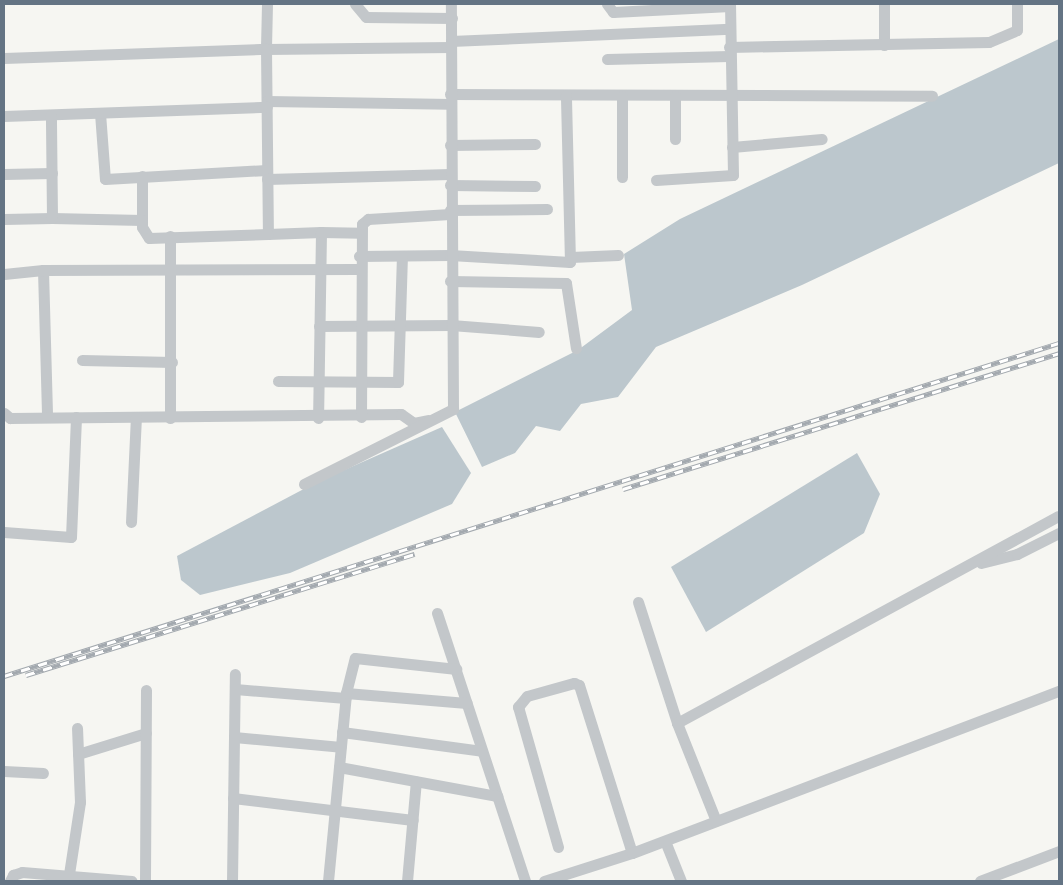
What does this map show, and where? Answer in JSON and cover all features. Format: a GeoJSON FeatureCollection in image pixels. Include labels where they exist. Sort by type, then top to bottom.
{"type":"FeatureCollection","features":[{"type":"Feature","properties":{"kind":"street"},"geometry":{"type":"LineString","coordinates":[[267,4],[268,234]]}},
{"type":"Feature","properties":{"kind":"street"},"geometry":{"type":"LineString","coordinates":[[355,4],[366,17],[452,18]]}},
{"type":"Feature","properties":{"kind":"street"},"geometry":{"type":"LineString","coordinates":[[304,484],[445,416],[454,407],[450,281],[451,4]]}},
{"type":"Feature","properties":{"kind":"street"},"geometry":{"type":"LineString","coordinates":[[608,4],[613,12],[730,5],[729,97],[732,147],[731,177],[656,180]]}},
{"type":"Feature","properties":{"kind":"street"},"geometry":{"type":"LineString","coordinates":[[884,4],[884,45]]}},
{"type":"Feature","properties":{"kind":"street"},"geometry":{"type":"LineString","coordinates":[[607,59],[729,51],[1001,40],[1017,30],[1017,4]]}},
{"type":"Feature","properties":{"kind":"street"},"geometry":{"type":"LineString","coordinates":[[4,58],[451,44],[730,28]]}},
{"type":"Feature","properties":{"kind":"street"},"geometry":{"type":"LineString","coordinates":[[359,256],[450,255],[567,264],[571,257],[566,95]]}},
{"type":"Feature","properties":{"kind":"street"},"geometry":{"type":"LineString","coordinates":[[4,116],[267,104],[566,95],[729,97],[932,96]]}},
{"type":"Feature","properties":{"kind":"street"},"geometry":{"type":"LineString","coordinates":[[622,96],[622,177]]}},
{"type":"Feature","properties":{"kind":"street"},"geometry":{"type":"LineString","coordinates":[[675,96],[675,139]]}},
{"type":"Feature","properties":{"kind":"street"},"geometry":{"type":"LineString","coordinates":[[100,113],[104,178],[267,175],[450,179],[535,186]]}},
{"type":"Feature","properties":{"kind":"street"},"geometry":{"type":"LineString","coordinates":[[52,114],[52,218]]}},
{"type":"Feature","properties":{"kind":"street"},"geometry":{"type":"LineString","coordinates":[[732,147],[822,139]]}},
{"type":"Feature","properties":{"kind":"street"},"geometry":{"type":"LineString","coordinates":[[450,145],[535,144]]}},
{"type":"Feature","properties":{"kind":"street"},"geometry":{"type":"LineString","coordinates":[[4,174],[52,173]]}},
{"type":"Feature","properties":{"kind":"street"},"geometry":{"type":"LineString","coordinates":[[142,176],[142,220],[146,236],[321,232],[360,234]]}},
{"type":"Feature","properties":{"kind":"street"},"geometry":{"type":"LineString","coordinates":[[361,417],[359,256],[360,234],[368,218],[450,212],[547,209]]}},
{"type":"Feature","properties":{"kind":"street"},"geometry":{"type":"LineString","coordinates":[[4,219],[142,220]]}},
{"type":"Feature","properties":{"kind":"street"},"geometry":{"type":"LineString","coordinates":[[318,418],[321,232]]}},
{"type":"Feature","properties":{"kind":"street"},"geometry":{"type":"LineString","coordinates":[[170,236],[172,362],[170,418]]}},
{"type":"Feature","properties":{"kind":"street"},"geometry":{"type":"LineString","coordinates":[[571,257],[618,255]]}},
{"type":"Feature","properties":{"kind":"street"},"geometry":{"type":"LineString","coordinates":[[278,381],[360,383],[399,380],[402,256]]}},
{"type":"Feature","properties":{"kind":"street"},"geometry":{"type":"LineString","coordinates":[[4,274],[43,270],[359,269]]}},
{"type":"Feature","properties":{"kind":"street"},"geometry":{"type":"LineString","coordinates":[[43,270],[47,417]]}},
{"type":"Feature","properties":{"kind":"street"},"geometry":{"type":"LineString","coordinates":[[450,281],[566,283],[576,348]]}},
{"type":"Feature","properties":{"kind":"street"},"geometry":{"type":"LineString","coordinates":[[319,326],[451,325],[540,332]]}},
{"type":"Feature","properties":{"kind":"street"},"geometry":{"type":"LineString","coordinates":[[82,360],[172,362]]}},
{"type":"Feature","properties":{"kind":"street"},"geometry":{"type":"LineString","coordinates":[[4,414],[47,417],[170,418],[318,418],[403,414],[414,423],[445,416]]}},
{"type":"Feature","properties":{"kind":"street"},"geometry":{"type":"LineString","coordinates":[[4,532],[72,538],[76,417]]}},
{"type":"Feature","properties":{"kind":"street"},"geometry":{"type":"LineString","coordinates":[[131,522],[136,417]]}},
{"type":"Feature","properties":{"kind":"street"},"geometry":{"type":"LineString","coordinates":[[677,723],[972,566],[1059,516]]}},
{"type":"Feature","properties":{"kind":"street"},"geometry":{"type":"LineString","coordinates":[[972,566],[1017,554],[1059,533]]}},
{"type":"Feature","properties":{"kind":"street"},"geometry":{"type":"LineString","coordinates":[[638,602],[677,723],[716,821]]}},
{"type":"Feature","properties":{"kind":"street"},"geometry":{"type":"LineString","coordinates":[[437,613],[525,881]]}},
{"type":"Feature","properties":{"kind":"street"},"geometry":{"type":"LineString","coordinates":[[316,881],[328,881],[346,696],[356,658],[456,670]]}},
{"type":"Feature","properties":{"kind":"street"},"geometry":{"type":"LineString","coordinates":[[232,881],[235,674]]}},
{"type":"Feature","properties":{"kind":"street"},"geometry":{"type":"LineString","coordinates":[[558,847],[518,708],[527,696],[574,682],[579,685],[632,853]]}},
{"type":"Feature","properties":{"kind":"street"},"geometry":{"type":"LineString","coordinates":[[235,689],[467,703]]}},
{"type":"Feature","properties":{"kind":"street"},"geometry":{"type":"LineString","coordinates":[[145,881],[146,690]]}},
{"type":"Feature","properties":{"kind":"street"},"geometry":{"type":"LineString","coordinates":[[544,881],[632,853],[1059,691]]}},
{"type":"Feature","properties":{"kind":"street"},"geometry":{"type":"LineString","coordinates":[[69,874],[80,802],[77,728]]}},
{"type":"Feature","properties":{"kind":"street"},"geometry":{"type":"LineString","coordinates":[[78,754],[146,732]]}},
{"type":"Feature","properties":{"kind":"street"},"geometry":{"type":"LineString","coordinates":[[342,732],[482,750]]}},
{"type":"Feature","properties":{"kind":"street"},"geometry":{"type":"LineString","coordinates":[[234,737],[341,747]]}},
{"type":"Feature","properties":{"kind":"street"},"geometry":{"type":"LineString","coordinates":[[339,767],[497,796]]}},
{"type":"Feature","properties":{"kind":"street"},"geometry":{"type":"LineString","coordinates":[[4,771],[43,773]]}},
{"type":"Feature","properties":{"kind":"street"},"geometry":{"type":"LineString","coordinates":[[407,881],[416,781]]}},
{"type":"Feature","properties":{"kind":"street"},"geometry":{"type":"LineString","coordinates":[[233,798],[413,820]]}},
{"type":"Feature","properties":{"kind":"street"},"geometry":{"type":"LineString","coordinates":[[666,840],[682,881]]}},
{"type":"Feature","properties":{"kind":"street"},"geometry":{"type":"LineString","coordinates":[[980,881],[1059,851]]}},
{"type":"Feature","properties":{"kind":"street"},"geometry":{"type":"LineString","coordinates":[[10,881],[13,874],[22,872],[69,874],[132,881]]}},
{"type":"Feature","properties":{"kind":"shaded area"},"geometry":{"type":"Polygon","coordinates":[[[1059,39],[1059,163],[802,285],[656,347],[618,397],[581,404],[560,431],[536,426],[515,453],[482,467],[455,412],[578,350],[632,310],[624,254],[680,219],[1059,39]]]}},
{"type":"Feature","properties":{"kind":"shaded area"},"geometry":{"type":"Polygon","coordinates":[[[442,427],[471,473],[452,504],[290,573],[200,595],[181,580],[177,556],[317,482],[442,427]]]}},
{"type":"Feature","properties":{"kind":"shaded area"},"geometry":{"type":"Polygon","coordinates":[[[857,453],[880,494],[864,533],[706,632],[671,567],[857,453]]]}},
{"type":"Feature","properties":{"kind":"railway"},"geometry":{"type":"LineString","coordinates":[[4,676],[1059,343]]}},
{"type":"Feature","properties":{"kind":"railway"},"geometry":{"type":"LineString","coordinates":[[623,489],[1059,353]]}},
{"type":"Feature","properties":{"kind":"railway"},"geometry":{"type":"LineString","coordinates":[[26,675],[415,554]]}}]}
